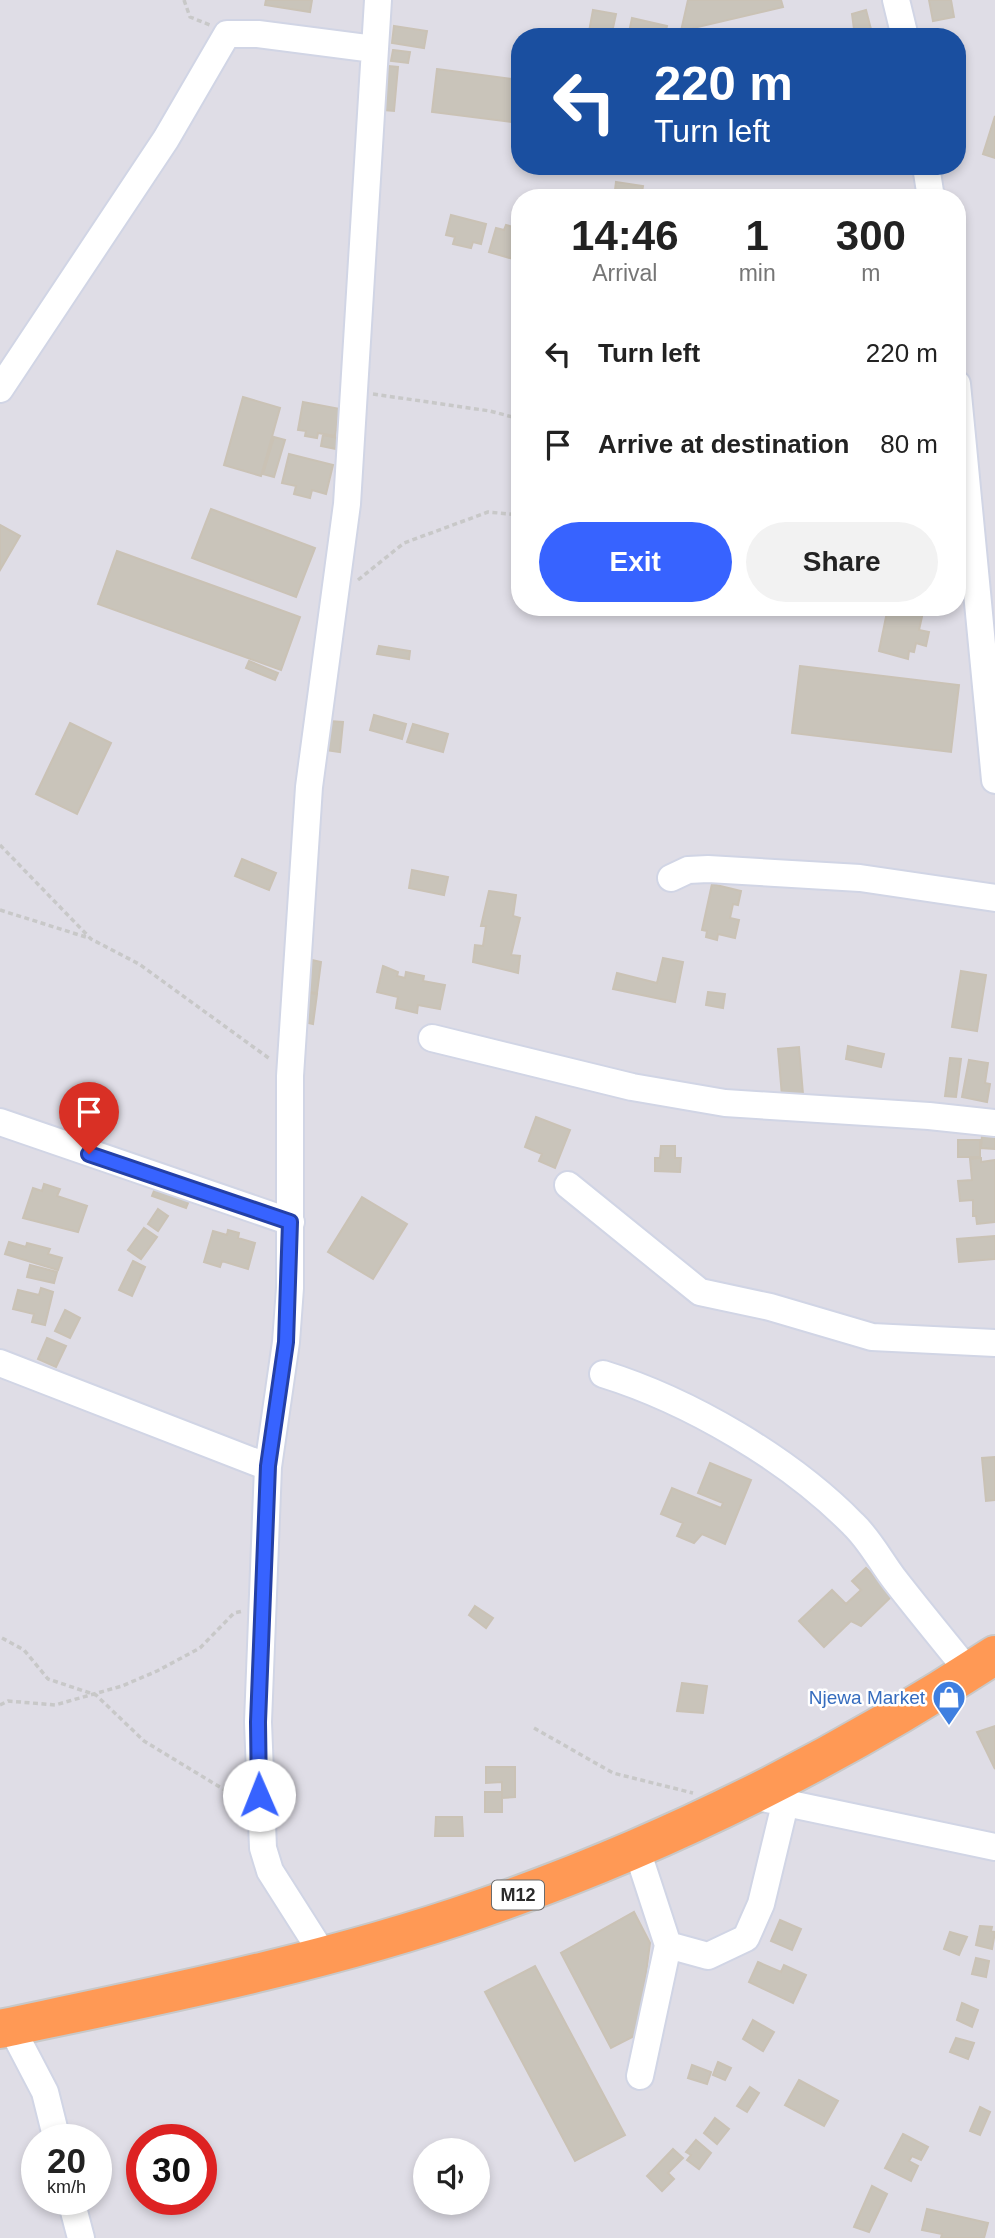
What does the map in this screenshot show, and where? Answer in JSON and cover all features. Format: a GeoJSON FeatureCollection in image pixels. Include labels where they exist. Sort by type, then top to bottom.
{"type":"FeatureCollection","features":[{"type":"Feature","properties":{"kind":"highway","name":"M12"},"geometry":{"type":"LineString","coordinates":[[5,2028],[324,1956],[480,1909],[636,1847],[739,1799],[827,1754],[982,1663]]}},
{"type":"Feature","properties":{"kind":"street"},"geometry":{"type":"LineString","coordinates":[[324,1956],[270,1871],[263,1848],[259,1795],[263,1612],[268,1466],[286,1342],[290,1222],[290,1076],[309,787],[346,504],[378,0]]}},
{"type":"Feature","properties":{"kind":"street"},"geometry":{"type":"LineString","coordinates":[[896,0],[903,28]]}},
{"type":"Feature","properties":{"kind":"street"},"geometry":{"type":"LineString","coordinates":[[0,389],[166,139],[227,34],[258,34],[374,50]]}},
{"type":"Feature","properties":{"kind":"street"},"geometry":{"type":"LineString","coordinates":[[966,442],[986,572],[995,780]]}},
{"type":"Feature","properties":{"kind":"street"},"geometry":{"type":"LineString","coordinates":[[671,878],[688,870],[708,869],[860,878],[995,898]]}},
{"type":"Feature","properties":{"kind":"street"},"geometry":{"type":"LineString","coordinates":[[432,1038],[632,1087],[725,1102],[995,1123]]}},
{"type":"Feature","properties":{"kind":"street"},"geometry":{"type":"LineString","coordinates":[[0,1122],[290,1222]]}},
{"type":"Feature","properties":{"kind":"street"},"geometry":{"type":"LineString","coordinates":[[568,1185],[700,1292],[770,1307],[872,1337],[995,1343]]}},
{"type":"Feature","properties":{"kind":"street"},"geometry":{"type":"LineString","coordinates":[[0,1363],[268,1466]]}},
{"type":"Feature","properties":{"kind":"street"},"geometry":{"type":"LineString","coordinates":[[603,1374],[680,1406],[774,1459],[855,1526],[894,1579],[982,1663]]}},
{"type":"Feature","properties":{"kind":"street"},"geometry":{"type":"LineString","coordinates":[[739,1799],[785,1804],[995,1847]]}},
{"type":"Feature","properties":{"kind":"street"},"geometry":{"type":"LineString","coordinates":[[668,1945],[708,1956],[746,1938],[761,1904],[785,1804]]}},
{"type":"Feature","properties":{"kind":"street"},"geometry":{"type":"LineString","coordinates":[[636,1847],[668,1945],[640,2076]]}},
{"type":"Feature","properties":{"kind":"street"},"geometry":{"type":"LineString","coordinates":[[5,2028],[45,2092],[53,2124]]}},
{"type":"Feature","properties":{"kind":"street"},"geometry":{"type":"LineString","coordinates":[[75,2215],[80,2238]]}},
{"type":"Feature","properties":{"kind":"path"},"geometry":{"type":"LineString","coordinates":[[184,0],[190,17],[227,34]]}},
{"type":"Feature","properties":{"kind":"path"},"geometry":{"type":"LineString","coordinates":[[354,390],[511,417]]}},
{"type":"Feature","properties":{"kind":"path"},"geometry":{"type":"LineString","coordinates":[[334,598],[404,543],[488,512],[511,514]]}},
{"type":"Feature","properties":{"kind":"path"},"geometry":{"type":"LineString","coordinates":[[0,845],[91,939]]}},
{"type":"Feature","properties":{"kind":"path"},"geometry":{"type":"LineString","coordinates":[[0,910],[91,939],[139,964],[290,1076]]}},
{"type":"Feature","properties":{"kind":"path"},"geometry":{"type":"LineString","coordinates":[[0,1705],[8,1702],[55,1705],[96,1695],[157,1671],[200,1648],[234,1613],[263,1612]]}},
{"type":"Feature","properties":{"kind":"path"},"geometry":{"type":"LineString","coordinates":[[2,1637],[24,1650],[48,1679],[96,1695],[144,1741],[228,1792],[259,1795]]}},
{"type":"Feature","properties":{"kind":"path"},"geometry":{"type":"LineString","coordinates":[[534,1728],[613,1773],[739,1799]]}},
{"type":"Feature","properties":{"kind":"shaded area"},"geometry":{"type":"Polygon","coordinates":[[[0,0],[995,0],[995,2238],[0,2238],[0,0]]]}},
{"type":"Feature","properties":{"kind":"building"},"geometry":{"type":"Polygon","coordinates":[[[266,0],[312,0],[310,12],[265,5],[266,0]]]}},
{"type":"Feature","properties":{"kind":"building"},"geometry":{"type":"Polygon","coordinates":[[[688,0],[781,0],[783,7],[694,28],[682,28],[688,0]]]}},
{"type":"Feature","properties":{"kind":"building"},"geometry":{"type":"Polygon","coordinates":[[[929,0],[951,0],[954,17],[933,21],[929,0]]]}},
{"type":"Feature","properties":{"kind":"building"},"geometry":{"type":"Polygon","coordinates":[[[593,10],[616,14],[613,28],[590,28],[593,10]]]}},
{"type":"Feature","properties":{"kind":"building"},"geometry":{"type":"Polygon","coordinates":[[[866,10],[871,28],[854,28],[852,14],[866,10]]]}},
{"type":"Feature","properties":{"kind":"building"},"geometry":{"type":"Polygon","coordinates":[[[632,18],[667,26],[666,28],[630,28],[632,18]]]}},
{"type":"Feature","properties":{"kind":"building"},"geometry":{"type":"Polygon","coordinates":[[[394,26],[427,31],[424,48],[392,43],[394,26]]]}},
{"type":"Feature","properties":{"kind":"building"},"geometry":{"type":"Polygon","coordinates":[[[393,50],[410,52],[408,63],[391,61],[393,50]]]}},
{"type":"Feature","properties":{"kind":"building"},"geometry":{"type":"Polygon","coordinates":[[[388,66],[398,67],[394,111],[384,110],[388,66]]]}},
{"type":"Feature","properties":{"kind":"building"},"geometry":{"type":"Polygon","coordinates":[[[437,69],[511,79],[511,122],[432,112],[437,69]]]}},
{"type":"Feature","properties":{"kind":"building"},"geometry":{"type":"Polygon","coordinates":[[[995,116],[995,158],[983,154],[995,116]]]}},
{"type":"Feature","properties":{"kind":"building"},"geometry":{"type":"Polygon","coordinates":[[[616,182],[643,186],[642,189],[615,189],[616,182]]]}},
{"type":"Feature","properties":{"kind":"building"},"geometry":{"type":"Polygon","coordinates":[[[451,215],[486,224],[481,244],[473,242],[471,248],[453,244],[455,237],[446,235],[451,215]]]}},
{"type":"Feature","properties":{"kind":"building"},"geometry":{"type":"Polygon","coordinates":[[[506,225],[511,226],[511,258],[489,252],[496,228],[504,230],[506,225]]]}},
{"type":"Feature","properties":{"kind":"building"},"geometry":{"type":"Polygon","coordinates":[[[243,397],[280,408],[261,476],[224,465],[243,397]]]}},
{"type":"Feature","properties":{"kind":"building"},"geometry":{"type":"Polygon","coordinates":[[[303,402],[340,409],[335,436],[318,433],[317,438],[305,436],[306,431],[298,430],[303,402]]]}},
{"type":"Feature","properties":{"kind":"building"},"geometry":{"type":"Polygon","coordinates":[[[323,435],[338,438],[336,449],[321,446],[323,435]]]}},
{"type":"Feature","properties":{"kind":"building"},"geometry":{"type":"Polygon","coordinates":[[[274,437],[285,440],[274,477],[263,474],[274,437]]]}},
{"type":"Feature","properties":{"kind":"building"},"geometry":{"type":"Polygon","coordinates":[[[289,454],[333,465],[326,494],[312,490],[310,498],[294,494],[296,486],[282,483],[289,454]]]}},
{"type":"Feature","properties":{"kind":"building"},"geometry":{"type":"Polygon","coordinates":[[[211,509],[315,548],[296,597],[192,558],[211,509]]]}},
{"type":"Feature","properties":{"kind":"building"},"geometry":{"type":"Polygon","coordinates":[[[0,525],[20,536],[0,570],[0,525]]]}},
{"type":"Feature","properties":{"kind":"building"},"geometry":{"type":"Polygon","coordinates":[[[117,551],[300,617],[281,670],[98,604],[117,551]]]}},
{"type":"Feature","properties":{"kind":"building"},"geometry":{"type":"Polygon","coordinates":[[[886,616],[922,616],[919,630],[929,632],[926,646],[916,643],[914,652],[909,651],[908,659],[879,651],[886,616]]]}},
{"type":"Feature","properties":{"kind":"building"},"geometry":{"type":"Polygon","coordinates":[[[379,646],[410,651],[409,659],[377,654],[379,646]]]}},
{"type":"Feature","properties":{"kind":"building"},"geometry":{"type":"Polygon","coordinates":[[[249,661],[278,673],[275,680],[246,668],[249,661]]]}},
{"type":"Feature","properties":{"kind":"building"},"geometry":{"type":"Polygon","coordinates":[[[800,666],[959,685],[951,752],[792,733],[800,666]]]}},
{"type":"Feature","properties":{"kind":"building"},"geometry":{"type":"Polygon","coordinates":[[[374,715],[406,724],[402,739],[370,730],[374,715]]]}},
{"type":"Feature","properties":{"kind":"building"},"geometry":{"type":"Polygon","coordinates":[[[328,721],[343,722],[340,752],[325,750],[328,721]]]}},
{"type":"Feature","properties":{"kind":"building"},"geometry":{"type":"Polygon","coordinates":[[[70,723],[111,743],[77,814],[36,794],[70,723]]]}},
{"type":"Feature","properties":{"kind":"building"},"geometry":{"type":"Polygon","coordinates":[[[413,724],[448,734],[443,752],[407,742],[413,724]]]}},
{"type":"Feature","properties":{"kind":"building"},"geometry":{"type":"Polygon","coordinates":[[[242,859],[276,873],[269,890],[235,876],[242,859]]]}},
{"type":"Feature","properties":{"kind":"building"},"geometry":{"type":"Polygon","coordinates":[[[412,870],[448,877],[444,895],[409,888],[412,870]]]}},
{"type":"Feature","properties":{"kind":"building"},"geometry":{"type":"Polygon","coordinates":[[[712,884],[741,891],[738,905],[733,904],[730,918],[739,920],[735,938],[718,934],[717,940],[706,937],[707,931],[702,930],[712,884]]]}},
{"type":"Feature","properties":{"kind":"building"},"geometry":{"type":"Polygon","coordinates":[[[489,891],[516,895],[513,916],[520,918],[511,955],[520,956],[518,973],[473,962],[475,945],[483,946],[486,926],[481,926],[489,891]]]}},
{"type":"Feature","properties":{"kind":"building"},"geometry":{"type":"Polygon","coordinates":[[[663,958],[683,962],[675,1002],[613,989],[617,973],[657,983],[663,958]]]}},
{"type":"Feature","properties":{"kind":"building"},"geometry":{"type":"Polygon","coordinates":[[[312,960],[321,962],[317,993],[308,992],[312,960]]]}},
{"type":"Feature","properties":{"kind":"building"},"geometry":{"type":"Polygon","coordinates":[[[383,966],[398,972],[397,976],[405,978],[406,972],[424,976],[423,981],[445,985],[440,1009],[418,1005],[417,1013],[396,1008],[398,997],[377,992],[383,966]]]}},
{"type":"Feature","properties":{"kind":"building"},"geometry":{"type":"Polygon","coordinates":[[[961,971],[986,975],[977,1031],[952,1027],[961,971]]]}},
{"type":"Feature","properties":{"kind":"building"},"geometry":{"type":"Polygon","coordinates":[[[708,992],[725,994],[723,1008],[706,1005],[708,992]]]}},
{"type":"Feature","properties":{"kind":"building"},"geometry":{"type":"Polygon","coordinates":[[[310,993],[317,994],[313,1024],[304,1022],[310,993]]]}},
{"type":"Feature","properties":{"kind":"building"},"geometry":{"type":"Polygon","coordinates":[[[848,1046],[884,1054],[881,1067],[846,1059],[848,1046]]]}},
{"type":"Feature","properties":{"kind":"building"},"geometry":{"type":"Polygon","coordinates":[[[799,1047],[803,1094],[782,1096],[778,1049],[799,1047]]]}},
{"type":"Feature","properties":{"kind":"building"},"geometry":{"type":"Polygon","coordinates":[[[950,1058],[961,1059],[956,1097],[945,1096],[950,1058]]]}},
{"type":"Feature","properties":{"kind":"building"},"geometry":{"type":"Polygon","coordinates":[[[969,1060],[988,1063],[985,1083],[990,1084],[987,1102],[962,1097],[969,1060]]]}},
{"type":"Feature","properties":{"kind":"building"},"geometry":{"type":"Polygon","coordinates":[[[536,1117],[570,1130],[555,1168],[539,1161],[542,1154],[525,1147],[536,1117]]]}},
{"type":"Feature","properties":{"kind":"building"},"geometry":{"type":"Polygon","coordinates":[[[982,1136],[995,1137],[995,1149],[981,1148],[982,1136]]]}},
{"type":"Feature","properties":{"kind":"building"},"geometry":{"type":"Polygon","coordinates":[[[958,1140],[980,1140],[980,1157],[958,1157],[958,1140]]]}},
{"type":"Feature","properties":{"kind":"building"},"geometry":{"type":"Polygon","coordinates":[[[661,1146],[675,1146],[675,1158],[681,1158],[680,1172],[655,1171],[655,1158],[660,1158],[661,1146]]]}},
{"type":"Feature","properties":{"kind":"building"},"geometry":{"type":"Polygon","coordinates":[[[981,1158],[981,1162],[995,1160],[995,1222],[977,1224],[976,1216],[973,1216],[973,1200],[960,1201],[958,1181],[972,1180],[970,1159],[981,1158]]]}},
{"type":"Feature","properties":{"kind":"building"},"geometry":{"type":"Polygon","coordinates":[[[44,1184],[60,1189],[57,1196],[87,1206],[78,1232],[23,1218],[33,1188],[42,1191],[44,1184]]]}},
{"type":"Feature","properties":{"kind":"building"},"geometry":{"type":"Polygon","coordinates":[[[156,1186],[190,1198],[186,1208],[152,1196],[156,1186]]]}},
{"type":"Feature","properties":{"kind":"building"},"geometry":{"type":"Polygon","coordinates":[[[362,1197],[407,1224],[373,1279],[328,1252],[362,1197]]]}},
{"type":"Feature","properties":{"kind":"building"},"geometry":{"type":"Polygon","coordinates":[[[158,1209],[168,1216],[158,1231],[148,1224],[158,1209]]]}},
{"type":"Feature","properties":{"kind":"building"},"geometry":{"type":"Polygon","coordinates":[[[144,1228],[157,1237],[141,1259],[128,1250],[144,1228]]]}},
{"type":"Feature","properties":{"kind":"building"},"geometry":{"type":"Polygon","coordinates":[[[228,1230],[239,1233],[238,1238],[255,1243],[248,1269],[222,1261],[220,1267],[204,1262],[213,1231],[227,1235],[228,1230]]]}},
{"type":"Feature","properties":{"kind":"building"},"geometry":{"type":"Polygon","coordinates":[[[995,1236],[995,1259],[959,1262],[957,1239],[995,1236]]]}},
{"type":"Feature","properties":{"kind":"building"},"geometry":{"type":"Polygon","coordinates":[[[9,1242],[50,1249],[48,1254],[62,1258],[58,1270],[5,1254],[9,1242]]]}},
{"type":"Feature","properties":{"kind":"building"},"geometry":{"type":"Polygon","coordinates":[[[133,1261],[145,1267],[132,1296],[119,1290],[133,1261]]]}},
{"type":"Feature","properties":{"kind":"building"},"geometry":{"type":"Polygon","coordinates":[[[30,1265],[57,1272],[54,1283],[27,1277],[30,1265]]]}},
{"type":"Feature","properties":{"kind":"building"},"geometry":{"type":"Polygon","coordinates":[[[41,1288],[53,1292],[45,1325],[32,1322],[34,1314],[13,1309],[18,1290],[39,1295],[41,1288]]]}},
{"type":"Feature","properties":{"kind":"building"},"geometry":{"type":"Polygon","coordinates":[[[65,1310],[80,1318],[70,1338],[55,1331],[65,1310]]]}},
{"type":"Feature","properties":{"kind":"building"},"geometry":{"type":"Polygon","coordinates":[[[47,1338],[66,1346],[56,1367],[38,1359],[47,1338]]]}},
{"type":"Feature","properties":{"kind":"building"},"geometry":{"type":"Polygon","coordinates":[[[995,1457],[995,1500],[986,1501],[982,1458],[995,1457]]]}},
{"type":"Feature","properties":{"kind":"building"},"geometry":{"type":"Polygon","coordinates":[[[710,1463],[751,1480],[725,1544],[702,1534],[694,1543],[677,1536],[683,1523],[661,1514],[672,1488],[721,1508],[723,1503],[698,1493],[710,1463]]]}},
{"type":"Feature","properties":{"kind":"building"},"geometry":{"type":"Polygon","coordinates":[[[866,1568],[893,1595],[861,1626],[851,1621],[824,1647],[799,1621],[832,1590],[846,1604],[861,1590],[852,1581],[866,1568]]]}},
{"type":"Feature","properties":{"kind":"building"},"geometry":{"type":"Polygon","coordinates":[[[475,1606],[493,1618],[486,1628],[469,1615],[475,1606]]]}},
{"type":"Feature","properties":{"kind":"building"},"geometry":{"type":"Polygon","coordinates":[[[682,1683],[707,1686],[703,1713],[677,1711],[682,1683]]]}},
{"type":"Feature","properties":{"kind":"building"},"geometry":{"type":"Polygon","coordinates":[[[995,1726],[995,1769],[977,1732],[995,1726]]]}},
{"type":"Feature","properties":{"kind":"building"},"geometry":{"type":"Polygon","coordinates":[[[486,1767],[515,1767],[515,1797],[502,1798],[502,1782],[486,1783],[486,1767]]]}},
{"type":"Feature","properties":{"kind":"building"},"geometry":{"type":"Polygon","coordinates":[[[485,1792],[502,1792],[502,1812],[485,1812],[485,1792]]]}},
{"type":"Feature","properties":{"kind":"building"},"geometry":{"type":"Polygon","coordinates":[[[436,1817],[462,1817],[463,1836],[435,1836],[436,1817]]]}},
{"type":"Feature","properties":{"kind":"building"},"geometry":{"type":"Polygon","coordinates":[[[634,1912],[650,1943],[638,2034],[611,2048],[561,1953],[634,1912]]]}},
{"type":"Feature","properties":{"kind":"building"},"geometry":{"type":"Polygon","coordinates":[[[780,1920],[801,1929],[792,1950],[771,1941],[780,1920]]]}},
{"type":"Feature","properties":{"kind":"building"},"geometry":{"type":"Polygon","coordinates":[[[980,1926],[992,1927],[991,1931],[995,1932],[992,1949],[976,1945],[980,1926]]]}},
{"type":"Feature","properties":{"kind":"building"},"geometry":{"type":"Polygon","coordinates":[[[950,1932],[967,1937],[959,1955],[944,1949],[950,1932]]]}},
{"type":"Feature","properties":{"kind":"building"},"geometry":{"type":"Polygon","coordinates":[[[976,1958],[989,1961],[986,1977],[972,1974],[976,1958]]]}},
{"type":"Feature","properties":{"kind":"building"},"geometry":{"type":"Polygon","coordinates":[[[758,1962],[781,1972],[784,1965],[806,1975],[793,2003],[749,1982],[758,1962]]]}},
{"type":"Feature","properties":{"kind":"building"},"geometry":{"type":"Polygon","coordinates":[[[535,1966],[625,2135],[575,2161],[485,1992],[535,1966]]]}},
{"type":"Feature","properties":{"kind":"building"},"geometry":{"type":"Polygon","coordinates":[[[962,2003],[978,2010],[972,2027],[957,2020],[962,2003]]]}},
{"type":"Feature","properties":{"kind":"building"},"geometry":{"type":"Polygon","coordinates":[[[753,2020],[774,2032],[763,2051],[743,2039],[753,2020]]]}},
{"type":"Feature","properties":{"kind":"building"},"geometry":{"type":"Polygon","coordinates":[[[956,2038],[974,2043],[968,2059],[950,2052],[956,2038]]]}},
{"type":"Feature","properties":{"kind":"building"},"geometry":{"type":"Polygon","coordinates":[[[718,2062],[731,2068],[725,2080],[713,2075],[718,2062]]]}},
{"type":"Feature","properties":{"kind":"building"},"geometry":{"type":"Polygon","coordinates":[[[692,2065],[711,2072],[707,2084],[688,2078],[692,2065]]]}},
{"type":"Feature","properties":{"kind":"building"},"geometry":{"type":"Polygon","coordinates":[[[799,2080],[838,2101],[824,2126],[785,2105],[799,2080]]]}},
{"type":"Feature","properties":{"kind":"building"},"geometry":{"type":"Polygon","coordinates":[[[750,2087],[759,2093],[747,2112],[737,2106],[750,2087]]]}},
{"type":"Feature","properties":{"kind":"building"},"geometry":{"type":"Polygon","coordinates":[[[980,2107],[990,2112],[980,2135],[970,2131],[980,2107]]]}},
{"type":"Feature","properties":{"kind":"building"},"geometry":{"type":"Polygon","coordinates":[[[715,2118],[729,2129],[717,2144],[704,2133],[715,2118]]]}},
{"type":"Feature","properties":{"kind":"building"},"geometry":{"type":"Polygon","coordinates":[[[903,2134],[928,2147],[921,2160],[912,2156],[909,2161],[918,2166],[911,2181],[885,2168],[903,2134]]]}},
{"type":"Feature","properties":{"kind":"building"},"geometry":{"type":"Polygon","coordinates":[[[696,2140],[711,2153],[699,2169],[687,2160],[691,2155],[686,2152],[696,2140]]]}},
{"type":"Feature","properties":{"kind":"building"},"geometry":{"type":"Polygon","coordinates":[[[673,2149],[683,2158],[668,2173],[674,2179],[662,2191],[647,2176],[673,2149]]]}},
{"type":"Feature","properties":{"kind":"building"},"geometry":{"type":"Polygon","coordinates":[[[872,2186],[887,2194],[869,2232],[854,2227],[872,2186]]]}},
{"type":"Feature","properties":{"kind":"building"},"geometry":{"type":"Polygon","coordinates":[[[927,2209],[988,2223],[984,2238],[941,2238],[942,2234],[922,2230],[927,2209]]]}},
{"type":"Feature","properties":{"kind":"place","name":"Njewa Market"},"geometry":{"type":"Point","coordinates":[949,1727]}},
{"type":"Feature","properties":{"kind":"route"},"geometry":{"type":"LineString","coordinates":[[89,1154],[290,1222],[290,1288],[286,1342],[268,1466],[258,1722],[259,1795]]}}]}
